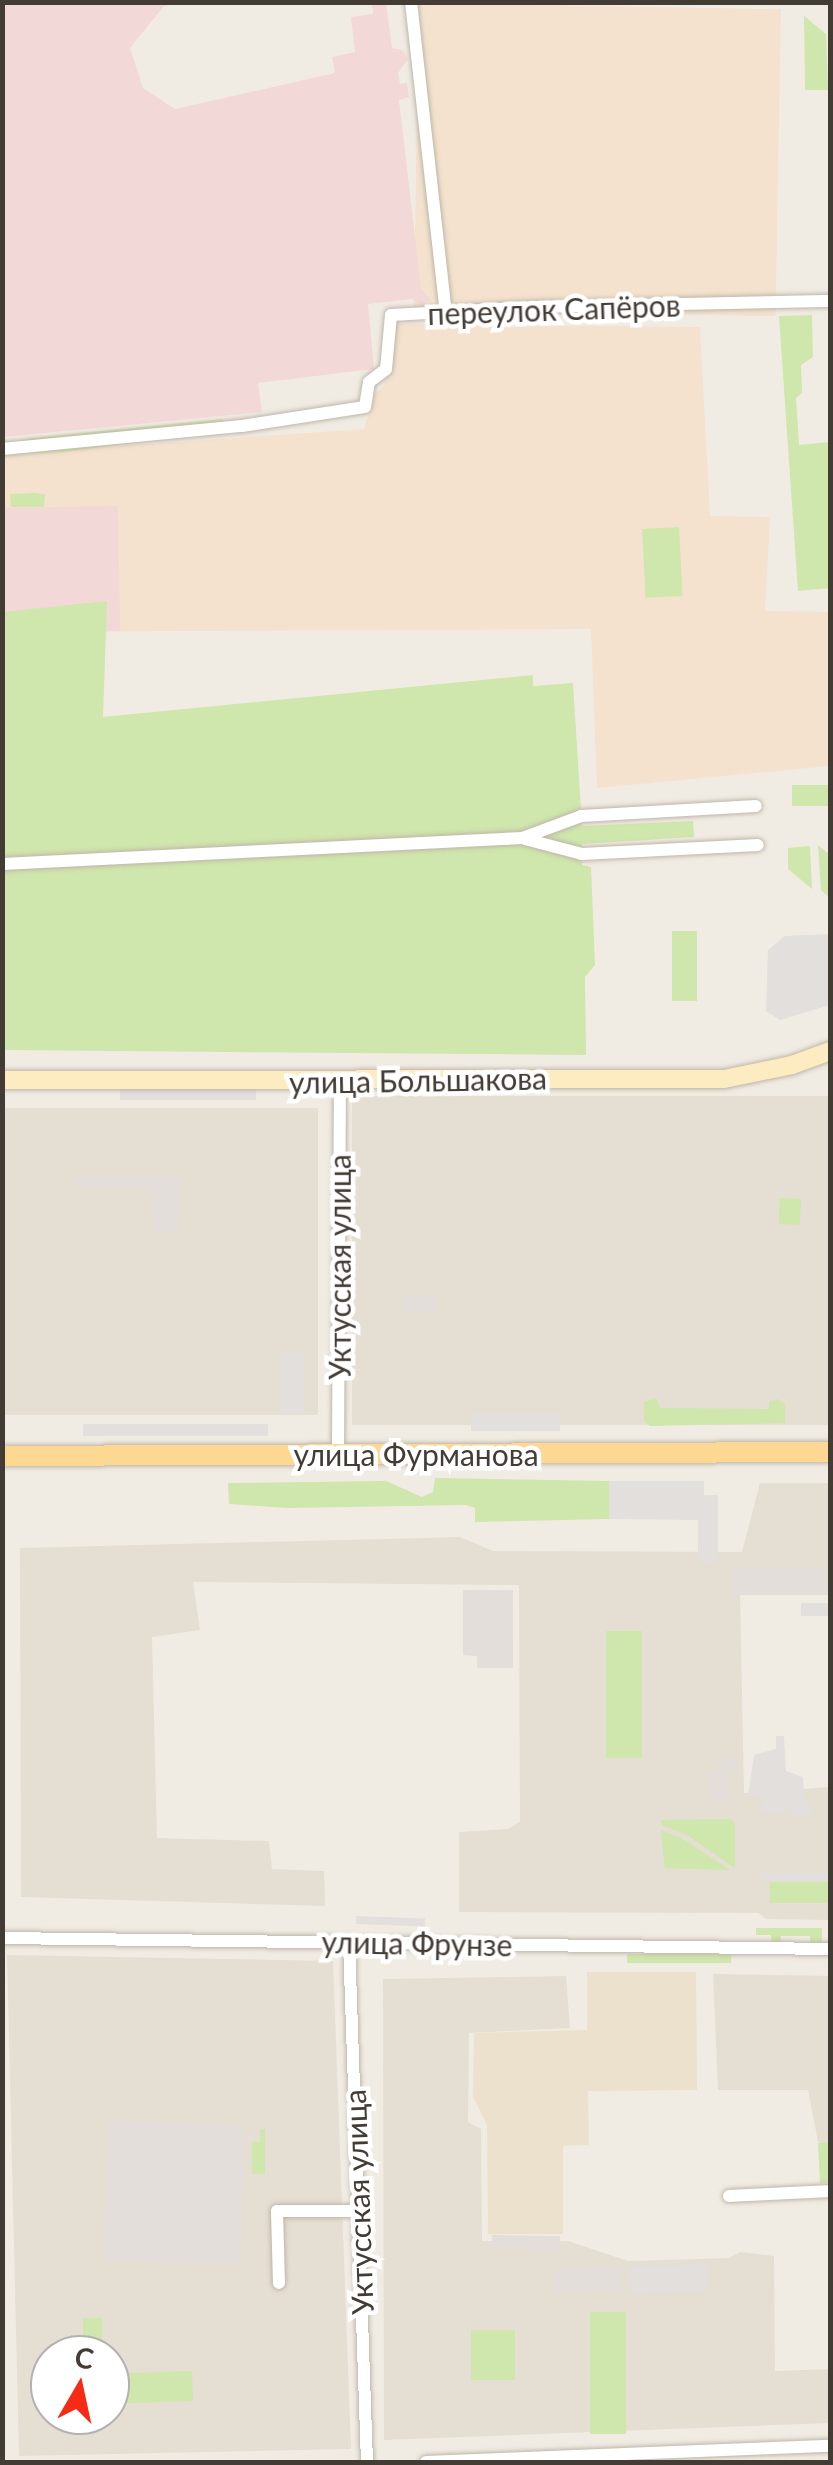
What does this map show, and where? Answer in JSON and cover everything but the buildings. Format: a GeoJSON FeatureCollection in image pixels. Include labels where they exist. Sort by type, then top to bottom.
{"type":"FeatureCollection","features":[{"type":"Feature","properties":{"kind":"main road","name":"улица Фурманова"},"geometry":{"type":"LineString","coordinates":[[2,1456],[830,1452]]}},
{"type":"Feature","properties":{"kind":"street"},"geometry":{"type":"LineString","coordinates":[[411,4],[446,313]]}},
{"type":"Feature","properties":{"kind":"street","name":"переулок Сапёров"},"geometry":{"type":"LineString","coordinates":[[2,449],[293,419],[365,407],[368,382],[386,370],[391,315],[536,307],[830,302]]}},
{"type":"Feature","properties":{"kind":"street"},"geometry":{"type":"LineString","coordinates":[[2,864],[522,838],[582,816],[756,806]]}},
{"type":"Feature","properties":{"kind":"street"},"geometry":{"type":"LineString","coordinates":[[522,838],[582,854],[758,844]]}},
{"type":"Feature","properties":{"kind":"street","name":"улица Большакова"},"geometry":{"type":"LineString","coordinates":[[2,1080],[724,1078],[792,1064],[830,1051]]}},
{"type":"Feature","properties":{"kind":"street","name":"Уктусская улица"},"geometry":{"type":"LineString","coordinates":[[338,1453],[340,1082]]}},
{"type":"Feature","properties":{"kind":"street","name":"улица Фрунзе"},"geometry":{"type":"LineString","coordinates":[[2,1938],[830,1949]]}},
{"type":"Feature","properties":{"kind":"street","name":"Уктусская улица"},"geometry":{"type":"LineString","coordinates":[[349,1942],[367,2462]]}},
{"type":"Feature","properties":{"kind":"street"},"geometry":{"type":"LineString","coordinates":[[729,2196],[830,2190]]}},
{"type":"Feature","properties":{"kind":"street"},"geometry":{"type":"LineString","coordinates":[[279,2284],[277,2211],[358,2211]]}},
{"type":"Feature","properties":{"kind":"street"},"geometry":{"type":"LineString","coordinates":[[426,2462],[830,2446]]}},
{"type":"Feature","properties":{"kind":"shaded area"},"geometry":{"type":"Polygon","coordinates":[[[3,2],[180,3],[164,6],[130,48],[143,88],[175,109],[335,73],[332,57],[355,52],[351,17],[373,14],[372,4],[386,3],[392,48],[402,50],[408,59],[398,73],[400,84],[407,83],[409,97],[399,100],[421,288],[430,299],[423,306],[412,299],[368,304],[374,369],[258,383],[262,412],[3,437],[3,2]]]}},
{"type":"Feature","properties":{"kind":"shaded area"},"geometry":{"type":"Polygon","coordinates":[[[419,3],[781,9],[776,316],[414,310],[419,3]]]}},
{"type":"Feature","properties":{"kind":"shaded area"},"geometry":{"type":"Polygon","coordinates":[[[396,324],[700,327],[710,516],[770,517],[765,611],[830,612],[830,766],[597,788],[591,629],[3,632],[2,454],[364,429],[375,394],[384,386],[396,324]]]}},
{"type":"Feature","properties":{"kind":"shaded area"},"geometry":{"type":"Polygon","coordinates":[[[118,506],[120,631],[4,633],[2,508],[118,506]]]}},
{"type":"Feature","properties":{"kind":"shaded area"},"geometry":{"type":"Polygon","coordinates":[[[830,934],[830,1005],[780,1020],[766,1011],[768,950],[785,936],[830,934]]]}},
{"type":"Feature","properties":{"kind":"shaded area"},"geometry":{"type":"Polygon","coordinates":[[[120,1086],[256,1086],[256,1100],[120,1100],[120,1086]]]}},
{"type":"Feature","properties":{"kind":"shaded area"},"geometry":{"type":"Polygon","coordinates":[[[352,1096],[830,1096],[830,1425],[352,1425],[352,1096]]]}},
{"type":"Feature","properties":{"kind":"shaded area"},"geometry":{"type":"Polygon","coordinates":[[[3,1108],[318,1108],[318,1415],[3,1415],[3,1108]]]}},
{"type":"Feature","properties":{"kind":"shaded area"},"geometry":{"type":"Polygon","coordinates":[[[75,1176],[181,1177],[178,1231],[154,1232],[152,1187],[75,1187],[75,1176]]]}},
{"type":"Feature","properties":{"kind":"shaded area"},"geometry":{"type":"Polygon","coordinates":[[[404,1296],[436,1296],[436,1312],[404,1312],[404,1296]]]}},
{"type":"Feature","properties":{"kind":"shaded area"},"geometry":{"type":"Polygon","coordinates":[[[280,1353],[303,1353],[303,1412],[280,1412],[280,1353]]]}},
{"type":"Feature","properties":{"kind":"shaded area"},"geometry":{"type":"Polygon","coordinates":[[[471,1414],[560,1414],[560,1431],[471,1431],[471,1414]]]}},
{"type":"Feature","properties":{"kind":"shaded area"},"geometry":{"type":"Polygon","coordinates":[[[83,1424],[268,1424],[268,1436],[83,1436],[83,1424]]]}},
{"type":"Feature","properties":{"kind":"shaded area"},"geometry":{"type":"Polygon","coordinates":[[[609,1481],[704,1481],[704,1495],[718,1495],[718,1562],[698,1562],[698,1520],[609,1519],[609,1481]]]}},
{"type":"Feature","properties":{"kind":"shaded area"},"geometry":{"type":"Polygon","coordinates":[[[760,1483],[830,1483],[830,1591],[740,1593],[744,1793],[830,1787],[830,1920],[766,1919],[758,1913],[459,1912],[459,1832],[508,1829],[520,1822],[519,1585],[193,1582],[200,1630],[152,1637],[157,1838],[269,1841],[272,1869],[324,1871],[325,1906],[21,1897],[20,1548],[460,1537],[493,1551],[742,1552],[760,1483]]]}},
{"type":"Feature","properties":{"kind":"shaded area"},"geometry":{"type":"Polygon","coordinates":[[[732,1569],[830,1569],[830,1595],[732,1595],[732,1569]]]}},
{"type":"Feature","properties":{"kind":"shaded area"},"geometry":{"type":"Polygon","coordinates":[[[463,1590],[513,1590],[513,1668],[477,1668],[477,1656],[463,1655],[463,1590]]]}},
{"type":"Feature","properties":{"kind":"shaded area"},"geometry":{"type":"Polygon","coordinates":[[[801,1603],[830,1603],[830,1616],[801,1616],[801,1603]]]}},
{"type":"Feature","properties":{"kind":"shaded area"},"geometry":{"type":"Polygon","coordinates":[[[776,1736],[784,1736],[786,1771],[803,1777],[804,1802],[811,1805],[811,1816],[791,1815],[790,1805],[784,1806],[784,1813],[762,1813],[761,1797],[748,1796],[754,1755],[776,1749],[776,1736]]]}},
{"type":"Feature","properties":{"kind":"shaded area"},"geometry":{"type":"Polygon","coordinates":[[[738,1758],[739,1771],[727,1772],[730,1802],[711,1803],[709,1772],[720,1771],[719,1759],[738,1758]]]}},
{"type":"Feature","properties":{"kind":"shaded area"},"geometry":{"type":"Polygon","coordinates":[[[761,1873],[828,1873],[828,1881],[761,1881],[761,1873]]]}},
{"type":"Feature","properties":{"kind":"shaded area"},"geometry":{"type":"Polygon","coordinates":[[[356,1916],[425,1918],[425,1926],[356,1924],[356,1916]]]}},
{"type":"Feature","properties":{"kind":"shaded area"},"geometry":{"type":"Polygon","coordinates":[[[7,1955],[333,1961],[351,2449],[19,2456],[7,1955]]]}},
{"type":"Feature","properties":{"kind":"shaded area"},"geometry":{"type":"Polygon","coordinates":[[[587,1972],[696,1972],[697,2090],[588,2091],[589,2145],[563,2146],[563,2234],[488,2234],[487,2125],[473,2097],[474,2033],[587,2030],[587,1972]]]}},
{"type":"Feature","properties":{"kind":"shaded area"},"geometry":{"type":"Polygon","coordinates":[[[713,1974],[830,1976],[830,2146],[818,2142],[808,2090],[718,2090],[713,1974]]]}},
{"type":"Feature","properties":{"kind":"shaded area"},"geometry":{"type":"Polygon","coordinates":[[[566,1976],[570,2028],[469,2033],[468,2122],[481,2129],[482,2241],[568,2241],[628,2261],[729,2258],[740,2252],[774,2256],[775,2371],[830,2369],[830,2423],[384,2440],[383,1979],[566,1976]]]}},
{"type":"Feature","properties":{"kind":"shaded area"},"geometry":{"type":"Polygon","coordinates":[[[109,2121],[245,2126],[240,2265],[104,2260],[109,2121]]]}},
{"type":"Feature","properties":{"kind":"shaded area"},"geometry":{"type":"Polygon","coordinates":[[[492,2235],[560,2236],[560,2250],[492,2249],[492,2235]]]}},
{"type":"Feature","properties":{"kind":"shaded area"},"geometry":{"type":"Polygon","coordinates":[[[707,2264],[708,2291],[631,2294],[630,2267],[707,2264]]]}},
{"type":"Feature","properties":{"kind":"shaded area"},"geometry":{"type":"Polygon","coordinates":[[[621,2267],[622,2290],[554,2292],[553,2269],[621,2267]]]}},
{"type":"Feature","properties":{"kind":"green space"},"geometry":{"type":"Polygon","coordinates":[[[804,16],[826,34],[828,90],[805,90],[804,16]]]}},
{"type":"Feature","properties":{"kind":"green space"},"geometry":{"type":"Polygon","coordinates":[[[812,315],[813,357],[801,365],[802,393],[796,398],[799,445],[830,442],[830,588],[798,591],[779,316],[812,315]]]}},
{"type":"Feature","properties":{"kind":"green space"},"geometry":{"type":"Polygon","coordinates":[[[223,419],[223,431],[63,452],[12,454],[13,443],[31,438],[223,419]]]}},
{"type":"Feature","properties":{"kind":"green space"},"geometry":{"type":"Polygon","coordinates":[[[10,494],[45,494],[44,507],[11,507],[10,494]]]}},
{"type":"Feature","properties":{"kind":"green space"},"geometry":{"type":"Polygon","coordinates":[[[679,527],[683,596],[646,598],[642,529],[679,527]]]}},
{"type":"Feature","properties":{"kind":"green space"},"geometry":{"type":"Polygon","coordinates":[[[107,601],[103,717],[533,675],[533,686],[573,683],[582,826],[693,821],[694,837],[582,844],[582,865],[591,867],[595,965],[585,977],[586,1055],[3,1050],[3,612],[107,601]]]}},
{"type":"Feature","properties":{"kind":"green space"},"geometry":{"type":"Polygon","coordinates":[[[792,785],[830,785],[830,806],[792,806],[792,785]]]}},
{"type":"Feature","properties":{"kind":"green space"},"geometry":{"type":"Polygon","coordinates":[[[818,845],[830,855],[830,898],[821,890],[818,845]]]}},
{"type":"Feature","properties":{"kind":"green space"},"geometry":{"type":"Polygon","coordinates":[[[810,846],[812,889],[788,869],[788,848],[810,846]]]}},
{"type":"Feature","properties":{"kind":"green space"},"geometry":{"type":"Polygon","coordinates":[[[672,931],[697,931],[697,1001],[672,1001],[672,931]]]}},
{"type":"Feature","properties":{"kind":"green space"},"geometry":{"type":"Polygon","coordinates":[[[780,1198],[801,1199],[800,1225],[779,1224],[780,1198]]]}},
{"type":"Feature","properties":{"kind":"green space"},"geometry":{"type":"Polygon","coordinates":[[[656,1398],[660,1408],[769,1409],[769,1402],[777,1399],[785,1404],[785,1423],[650,1426],[644,1421],[644,1402],[656,1398]]]}},
{"type":"Feature","properties":{"kind":"green space"},"geometry":{"type":"Polygon","coordinates":[[[435,1478],[609,1481],[609,1519],[475,1522],[475,1508],[466,1505],[287,1508],[229,1504],[228,1483],[386,1481],[422,1497],[433,1492],[435,1478]]]}},
{"type":"Feature","properties":{"kind":"green space"},"geometry":{"type":"Polygon","coordinates":[[[606,1631],[642,1631],[642,1758],[606,1758],[606,1631]]]}},
{"type":"Feature","properties":{"kind":"green space"},"geometry":{"type":"Polygon","coordinates":[[[730,1819],[735,1823],[735,1868],[687,1835],[662,1825],[661,1820],[730,1819]]]}},
{"type":"Feature","properties":{"kind":"green space"},"geometry":{"type":"Polygon","coordinates":[[[661,1830],[683,1839],[730,1870],[665,1868],[661,1830]]]}},
{"type":"Feature","properties":{"kind":"green space"},"geometry":{"type":"Polygon","coordinates":[[[770,1882],[829,1882],[829,1903],[770,1903],[770,1882]]]}},
{"type":"Feature","properties":{"kind":"green space"},"geometry":{"type":"Polygon","coordinates":[[[756,1928],[822,1928],[822,1944],[810,1944],[810,1936],[781,1936],[781,1943],[772,1943],[771,1935],[756,1935],[756,1928]]]}},
{"type":"Feature","properties":{"kind":"green space"},"geometry":{"type":"Polygon","coordinates":[[[627,1954],[731,1954],[731,1963],[627,1963],[627,1954]]]}},
{"type":"Feature","properties":{"kind":"green space"},"geometry":{"type":"Polygon","coordinates":[[[260,2129],[265,2129],[265,2174],[252,2174],[252,2142],[260,2142],[260,2129]]]}},
{"type":"Feature","properties":{"kind":"green space"},"geometry":{"type":"Polygon","coordinates":[[[830,2142],[830,2182],[820,2183],[818,2143],[830,2142]]]}},
{"type":"Feature","properties":{"kind":"green space"},"geometry":{"type":"Polygon","coordinates":[[[590,2312],[626,2312],[626,2434],[590,2434],[590,2312]]]}},
{"type":"Feature","properties":{"kind":"green space"},"geometry":{"type":"Polygon","coordinates":[[[83,2318],[102,2318],[102,2335],[83,2335],[83,2318]]]}},
{"type":"Feature","properties":{"kind":"green space"},"geometry":{"type":"Polygon","coordinates":[[[471,2330],[515,2330],[515,2380],[471,2380],[471,2330]]]}},
{"type":"Feature","properties":{"kind":"green space"},"geometry":{"type":"Polygon","coordinates":[[[192,2371],[193,2401],[130,2403],[130,2373],[192,2371]]]}}]}
